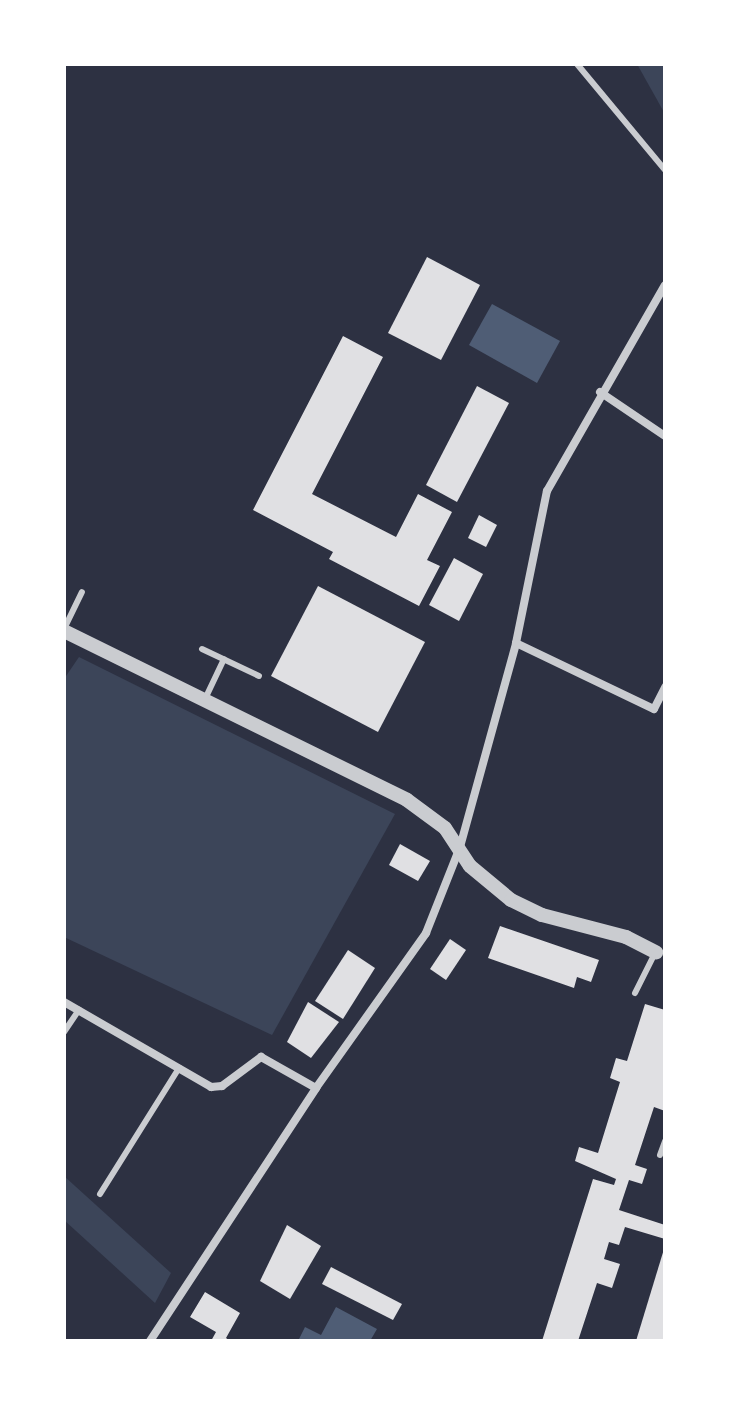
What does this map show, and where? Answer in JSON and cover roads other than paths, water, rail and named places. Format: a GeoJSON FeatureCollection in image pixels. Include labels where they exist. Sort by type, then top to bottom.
{"type":"FeatureCollection","features":[{"type":"Feature","properties":{"kind":"street"},"geometry":{"type":"LineString","coordinates":[[150,1341],[316,1088],[426,933],[460,847],[516,643],[547,491],[600,392],[665,285]]}},
{"type":"Feature","properties":{"kind":"street"},"geometry":{"type":"LineString","coordinates":[[600,392],[665,436]]}},
{"type":"Feature","properties":{"kind":"street"},"geometry":{"type":"LineString","coordinates":[[64,630],[407,800],[445,828],[470,866],[511,900],[542,915],[626,937],[660,956]]}},
{"type":"Feature","properties":{"kind":"street"},"geometry":{"type":"LineString","coordinates":[[516,643],[654,709],[665,687]]}},
{"type":"Feature","properties":{"kind":"street"},"geometry":{"type":"LineString","coordinates":[[64,1002],[211,1087],[222,1086],[261,1057],[316,1088]]}},
{"type":"Feature","properties":{"kind":"lane"},"geometry":{"type":"LineString","coordinates":[[577,64],[665,170]]}},
{"type":"Feature","properties":{"kind":"lane"},"geometry":{"type":"LineString","coordinates":[[64,630],[82,592]]}},
{"type":"Feature","properties":{"kind":"lane"},"geometry":{"type":"LineString","coordinates":[[202,649],[259,676]]}},
{"type":"Feature","properties":{"kind":"lane"},"geometry":{"type":"LineString","coordinates":[[205,699],[224,659]]}},
{"type":"Feature","properties":{"kind":"lane"},"geometry":{"type":"LineString","coordinates":[[635,993],[660,956]]}},
{"type":"Feature","properties":{"kind":"lane"},"geometry":{"type":"LineString","coordinates":[[64,1032],[79,1010]]}},
{"type":"Feature","properties":{"kind":"lane"},"geometry":{"type":"LineString","coordinates":[[100,1194],[179,1068]]}},
{"type":"Feature","properties":{"kind":"lane"},"geometry":{"type":"LineString","coordinates":[[660,1155],[665,1141]]}}]}
